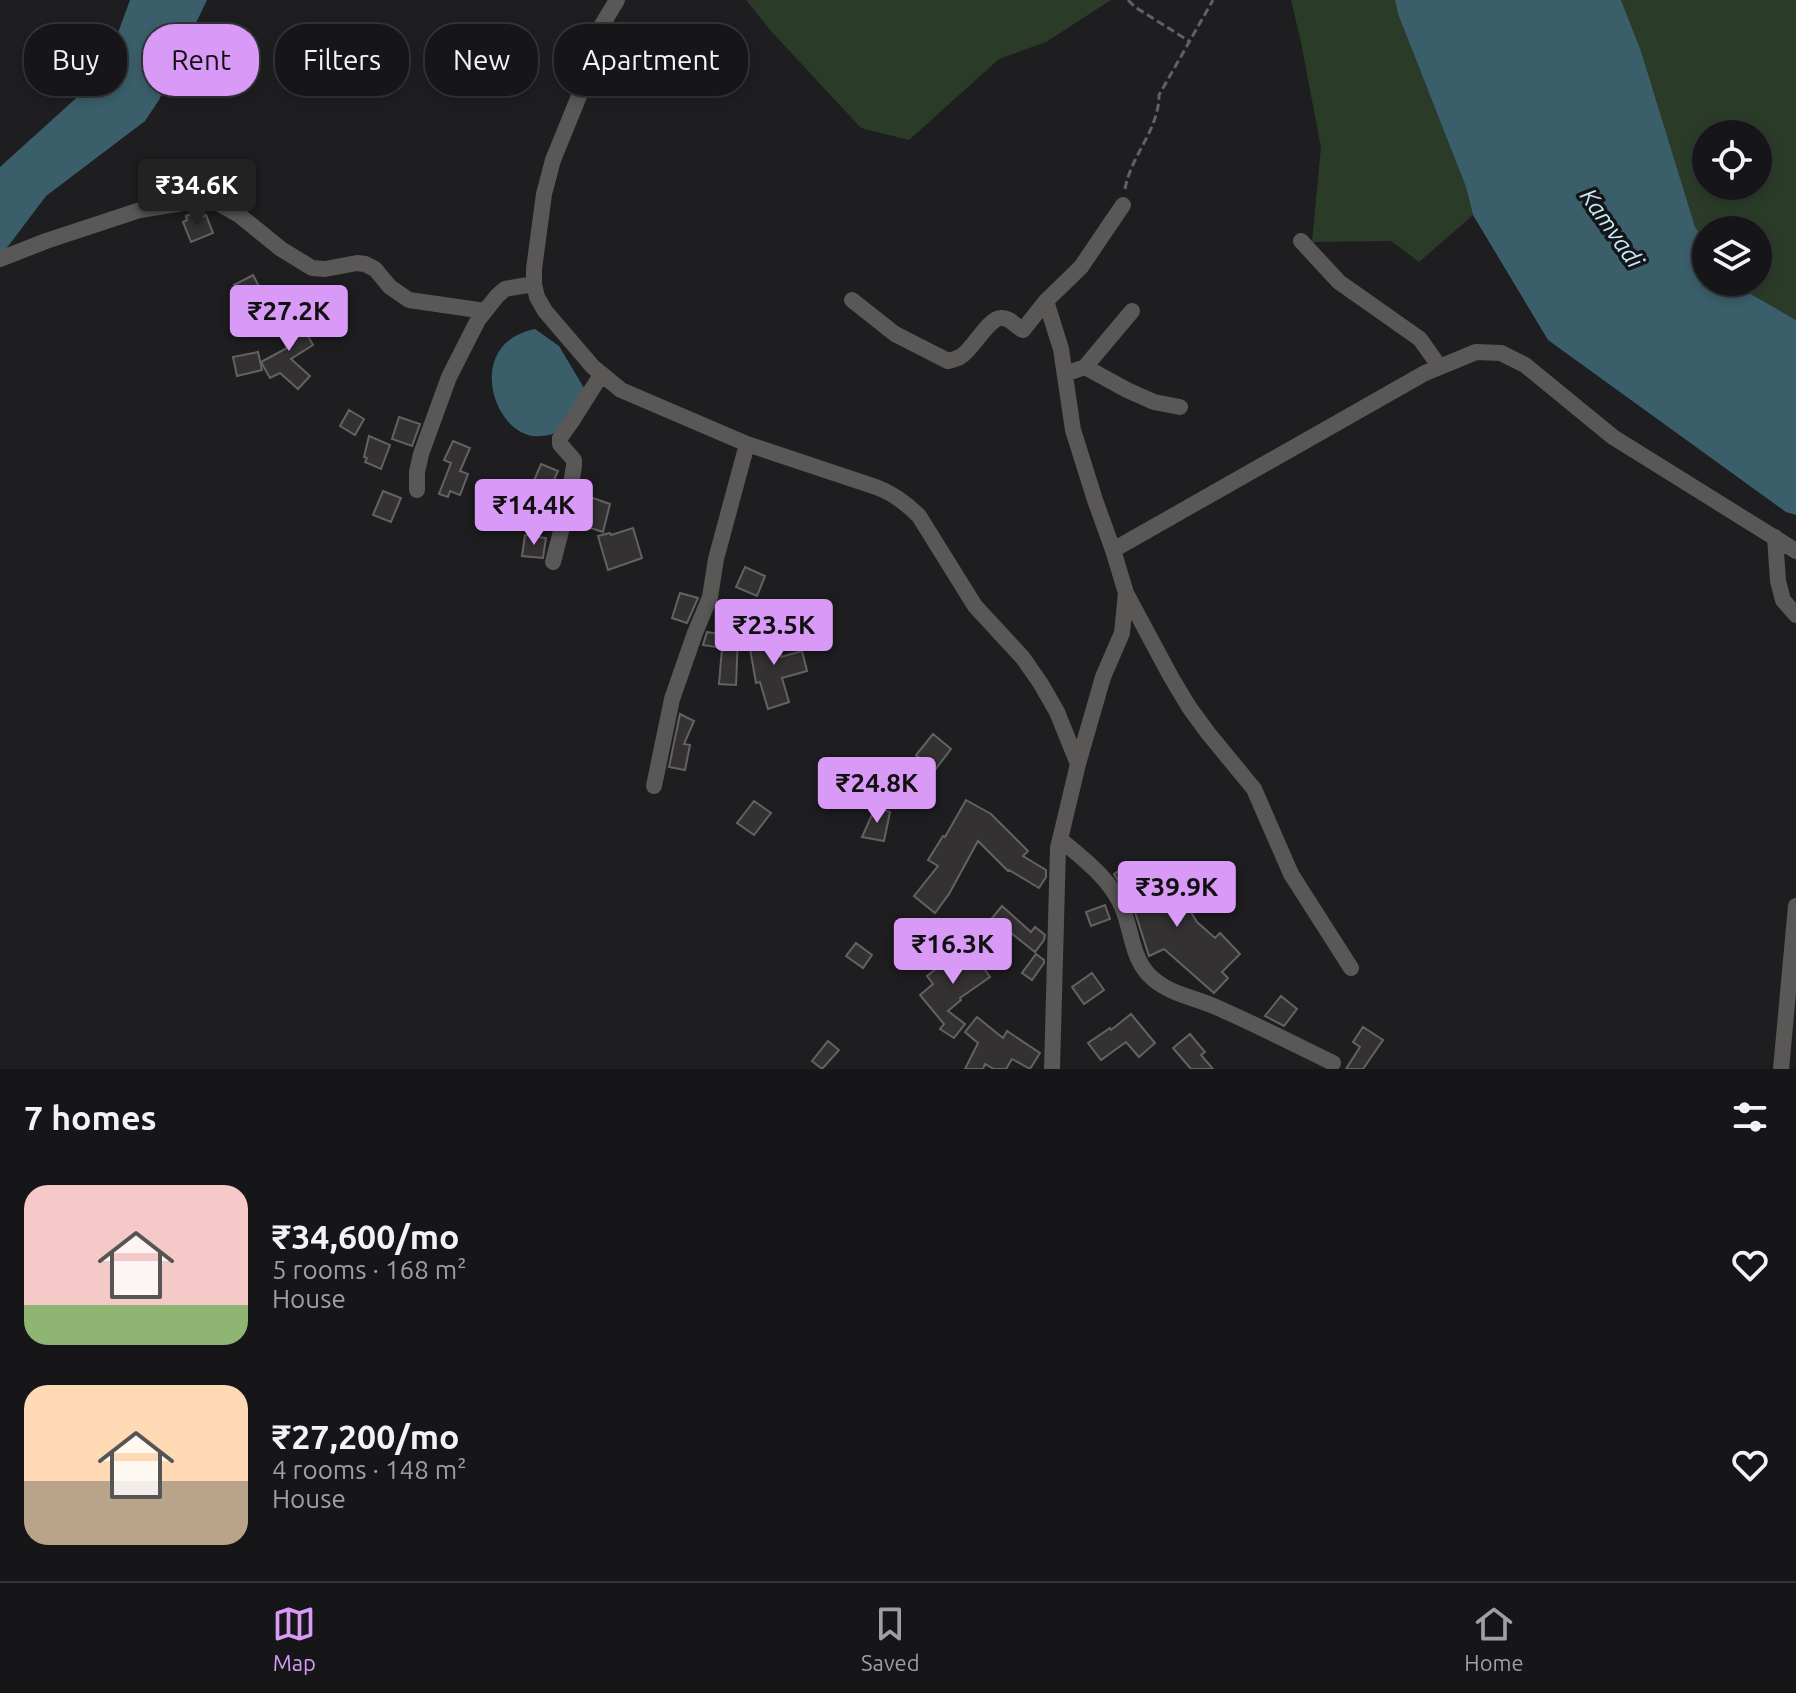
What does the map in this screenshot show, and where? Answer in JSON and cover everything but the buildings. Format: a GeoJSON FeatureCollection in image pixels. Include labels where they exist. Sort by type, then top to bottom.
{"type":"FeatureCollection","features":[{"type":"Feature","properties":{"kind":"street"},"geometry":{"type":"LineString","coordinates":[[617,0],[588,48],[588,74],[553,160],[544,194],[534,284],[545,311],[601,375],[621,390],[747,444],[890,492],[907,504],[919,516],[975,606],[1023,658],[1041,684],[1057,712],[1078,764]]}},
{"type":"Feature","properties":{"kind":"street"},"geometry":{"type":"LineString","coordinates":[[0,259],[140,210],[207,199],[239,215],[281,249],[312,268],[365,264],[375,269],[390,287],[409,300],[485,311]]}},
{"type":"Feature","properties":{"kind":"street"},"geometry":{"type":"LineString","coordinates":[[852,300],[895,334],[948,361],[962,356],[1001,318],[1023,330],[1046,301],[1081,267],[1123,205]]}},
{"type":"Feature","properties":{"kind":"street"},"geometry":{"type":"LineString","coordinates":[[1301,241],[1334,277],[1420,339],[1439,366]]}},
{"type":"Feature","properties":{"kind":"street"},"geometry":{"type":"LineString","coordinates":[[417,490],[421,454],[463,347],[485,311],[505,289],[534,284]]}},
{"type":"Feature","properties":{"kind":"street"},"geometry":{"type":"LineString","coordinates":[[1046,301],[1061,349],[1073,430],[1126,593],[1189,707],[1254,789],[1291,874],[1351,968]]}},
{"type":"Feature","properties":{"kind":"street"},"geometry":{"type":"LineString","coordinates":[[1065,374],[1085,367],[1132,311]]}},
{"type":"Feature","properties":{"kind":"street"},"geometry":{"type":"LineString","coordinates":[[1113,550],[1412,380],[1476,352],[1501,353],[1525,365],[1613,437],[1796,551]]}},
{"type":"Feature","properties":{"kind":"street"},"geometry":{"type":"LineString","coordinates":[[1085,367],[1154,402],[1180,407]]}},
{"type":"Feature","properties":{"kind":"street"},"geometry":{"type":"LineString","coordinates":[[553,562],[574,466],[574,460],[560,444],[560,438],[601,375]]}},
{"type":"Feature","properties":{"kind":"street"},"geometry":{"type":"LineString","coordinates":[[654,786],[672,699],[710,597],[716,559],[747,444]]}},
{"type":"Feature","properties":{"kind":"street"},"geometry":{"type":"LineString","coordinates":[[1775,537],[1778,581],[1783,600],[1796,615]]}},
{"type":"Feature","properties":{"kind":"street"},"geometry":{"type":"LineString","coordinates":[[1052,1069],[1058,848],[1103,677],[1122,633],[1126,593]]}},
{"type":"Feature","properties":{"kind":"street"},"geometry":{"type":"LineString","coordinates":[[1060,839],[1106,881],[1116,895],[1123,908],[1134,951],[1150,976],[1163,986],[1218,1008],[1333,1063]]}},
{"type":"Feature","properties":{"kind":"street"},"geometry":{"type":"LineString","coordinates":[[1781,1069],[1796,906]]}},
{"type":"Feature","properties":{"kind":"path"},"geometry":{"type":"LineString","coordinates":[[1128,0],[1189,41]]}},
{"type":"Feature","properties":{"kind":"path"},"geometry":{"type":"LineString","coordinates":[[1123,205],[1127,176],[1155,121],[1159,95],[1213,0]]}},
{"type":"Feature","properties":{"kind":"green space"},"geometry":{"type":"Polygon","coordinates":[[[746,0],[1111,0],[1046,42],[999,59],[909,140],[861,128],[746,0]]]}},
{"type":"Feature","properties":{"kind":"green space"},"geometry":{"type":"Polygon","coordinates":[[[1291,0],[1395,0],[1466,187],[1473,215],[1419,262],[1391,241],[1312,242],[1321,148],[1291,0]]]}},
{"type":"Feature","properties":{"kind":"green space"},"geometry":{"type":"Polygon","coordinates":[[[1621,0],[1796,0],[1796,320],[1754,296],[1772,296],[1772,216],[1692,218],[1641,51],[1621,0]]]}},
{"type":"Feature","properties":{"kind":"water"},"geometry":{"type":"Polygon","coordinates":[[[130,0],[207,0],[195,24],[143,24],[143,96],[161,96],[159,100],[145,121],[46,196],[0,260],[0,167],[78,96],[127,96],[127,24],[121,24],[130,0]]]}},
{"type":"Feature","properties":{"kind":"water","name":"Kamvadi"},"geometry":{"type":"Polygon","coordinates":[[[1395,0],[1621,0],[1641,51],[1692,217],[1692,296],[1754,296],[1796,320],[1796,515],[1786,512],[1548,340],[1473,215],[1466,187],[1395,0]]]}},
{"type":"Feature","properties":{"kind":"water"},"geometry":{"type":"Polygon","coordinates":[[[535,329],[559,346],[584,388],[563,426],[551,434],[540,436],[524,433],[510,424],[499,408],[493,390],[492,371],[498,353],[512,338],[535,329]]]}}]}
